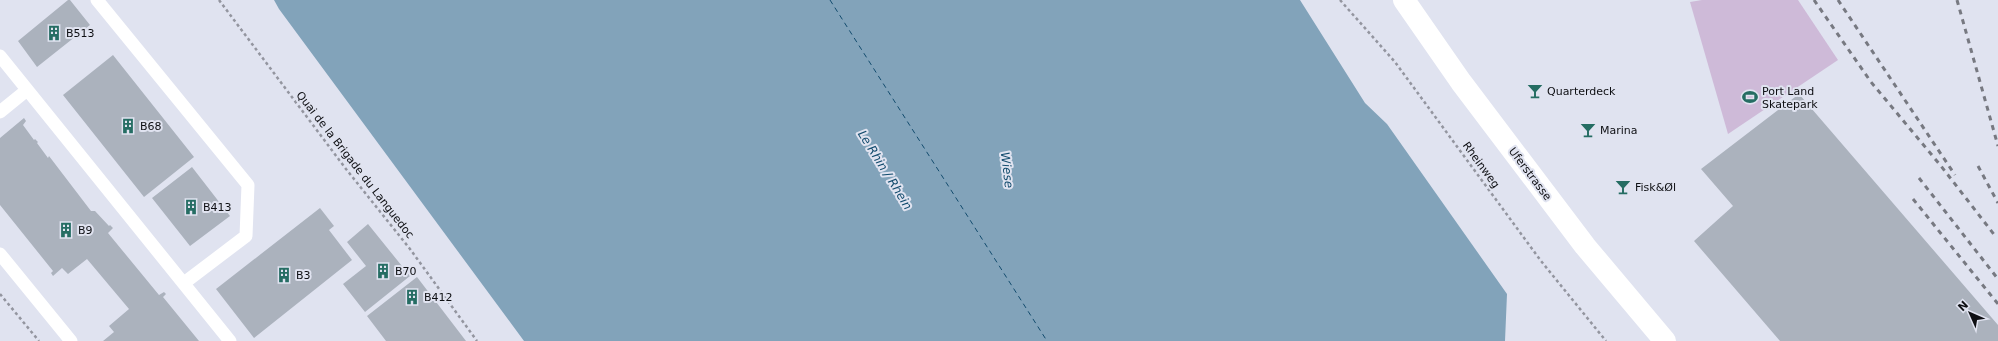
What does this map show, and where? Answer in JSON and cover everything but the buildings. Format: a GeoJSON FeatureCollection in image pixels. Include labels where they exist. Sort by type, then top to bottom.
{"type":"FeatureCollection","features":[{"type":"Feature","properties":{"kind":"street","name":"Uferstrasse"},"geometry":{"type":"LineString","coordinates":[[1404,0],[1461,82],[1585,246],[1665,341]]}},
{"type":"Feature","properties":{"kind":"lane"},"geometry":{"type":"LineString","coordinates":[[97,0],[248,185],[246,236],[184,283]]}},
{"type":"Feature","properties":{"kind":"lane"},"geometry":{"type":"LineString","coordinates":[[0,56],[230,341]]}},
{"type":"Feature","properties":{"kind":"lane"},"geometry":{"type":"LineString","coordinates":[[0,112],[27,90]]}},
{"type":"Feature","properties":{"kind":"lane"},"geometry":{"type":"LineString","coordinates":[[0,254],[71,341]]}},
{"type":"Feature","properties":{"kind":"path","name":"Quai de la Brigade du Languedoc"},"geometry":{"type":"LineString","coordinates":[[219,0],[346,170],[410,249],[477,341]]}},
{"type":"Feature","properties":{"kind":"path","name":"Rheinweg"},"geometry":{"type":"LineString","coordinates":[[1340,0],[1396,62],[1541,261],[1606,341]]}},
{"type":"Feature","properties":{"kind":"path"},"geometry":{"type":"LineString","coordinates":[[0,294],[39,341]]}},
{"type":"Feature","properties":{"kind":"shaded area","name":"Port Land Skatepark"},"geometry":{"type":"Polygon","coordinates":[[[1702,0],[1798,0],[1838,60],[1728,134],[1690,2],[1702,0]]]}},
{"type":"Feature","properties":{"kind":"water"},"geometry":{"type":"Polygon","coordinates":[[[274,0],[1300,0],[1365,103],[1387,124],[1507,294],[1505,341],[524,341],[279,9],[274,0]]]}},
{"type":"Feature","properties":{"kind":"ferry route"},"geometry":{"type":"LineString","coordinates":[[830,0],[1047,341]]}},
{"type":"Feature","properties":{"kind":"railway"},"geometry":{"type":"LineString","coordinates":[[1814,0],[1871,82],[1941,166],[1996,237]]}},
{"type":"Feature","properties":{"kind":"railway"},"geometry":{"type":"LineString","coordinates":[[1838,0],[1955,175]]}},
{"type":"Feature","properties":{"kind":"railway"},"geometry":{"type":"LineString","coordinates":[[1957,0],[1998,146]]}},
{"type":"Feature","properties":{"kind":"railway"},"geometry":{"type":"LineString","coordinates":[[1978,166],[1998,203]]}},
{"type":"Feature","properties":{"kind":"railway"},"geometry":{"type":"LineString","coordinates":[[1919,178],[1998,279]]}},
{"type":"Feature","properties":{"kind":"railway"},"geometry":{"type":"LineString","coordinates":[[1913,199],[1998,304]]}},
{"type":"Feature","properties":{"kind":"place","name":"B513"},"geometry":{"type":"Point","coordinates":[54,33]}},
{"type":"Feature","properties":{"kind":"place","name":"Quarterdeck"},"geometry":{"type":"Point","coordinates":[1535,91]}},
{"type":"Feature","properties":{"kind":"place","name":"Port Land Skatepark"},"geometry":{"type":"Point","coordinates":[1750,97]}},
{"type":"Feature","properties":{"kind":"place","name":"B68"},"geometry":{"type":"Point","coordinates":[128,126]}},
{"type":"Feature","properties":{"kind":"place","name":"Marina"},"geometry":{"type":"Point","coordinates":[1588,130]}},
{"type":"Feature","properties":{"kind":"place","name":"Fisk&Øl"},"geometry":{"type":"Point","coordinates":[1623,187]}},
{"type":"Feature","properties":{"kind":"place","name":"B413"},"geometry":{"type":"Point","coordinates":[191,207]}},
{"type":"Feature","properties":{"kind":"place","name":"B9"},"geometry":{"type":"Point","coordinates":[66,230]}},
{"type":"Feature","properties":{"kind":"place","name":"B70"},"geometry":{"type":"Point","coordinates":[383,271]}},
{"type":"Feature","properties":{"kind":"place","name":"B3"},"geometry":{"type":"Point","coordinates":[284,275]}},
{"type":"Feature","properties":{"kind":"place","name":"B412"},"geometry":{"type":"Point","coordinates":[412,297]}},
{"type":"Feature","properties":{"kind":"water label","name":"Le Rhin / Rhein"},"geometry":{"type":"Point","coordinates":[885,170]}},
{"type":"Feature","properties":{"kind":"water label","name":"Wiese"},"geometry":{"type":"Point","coordinates":[1007,170]}}]}
